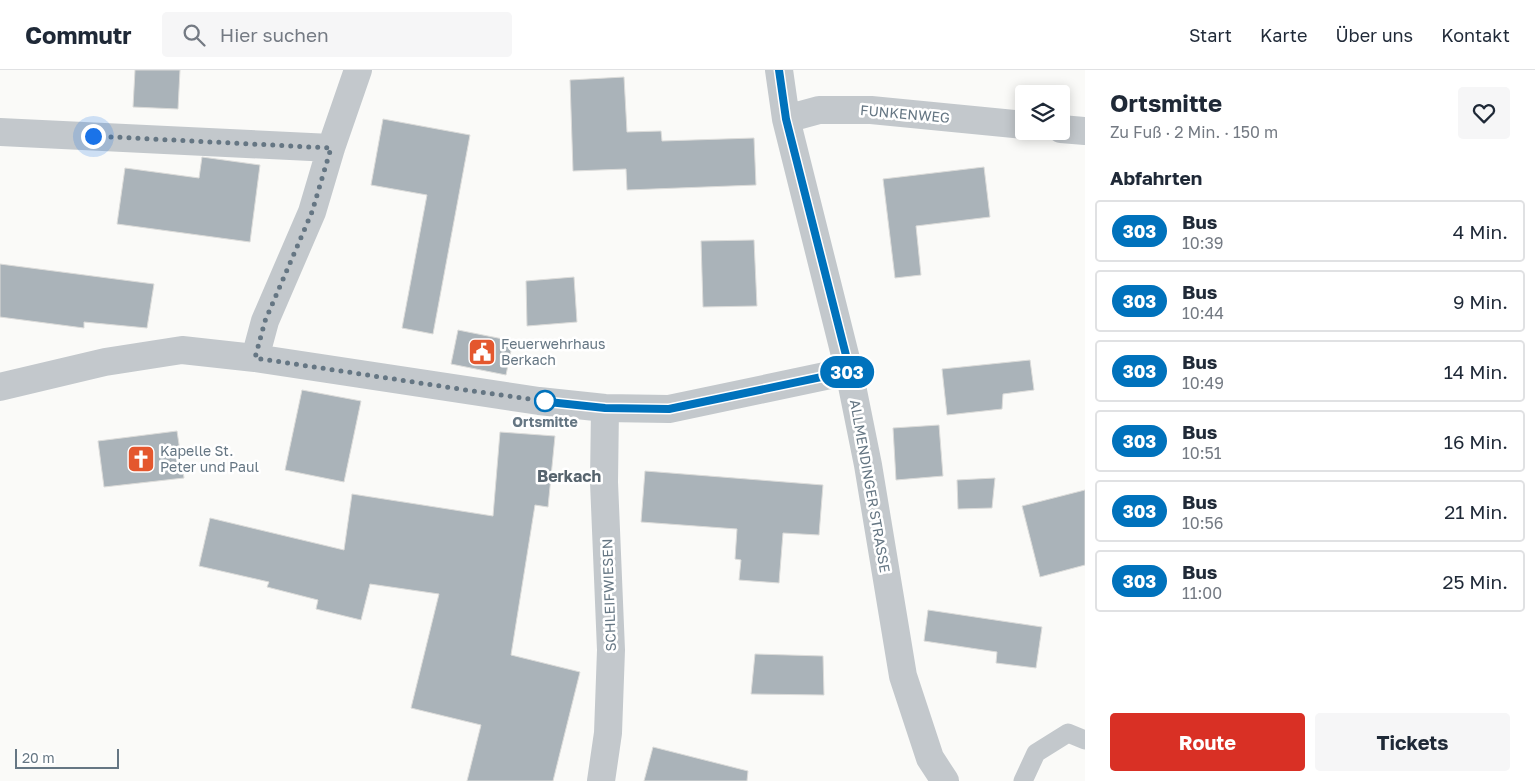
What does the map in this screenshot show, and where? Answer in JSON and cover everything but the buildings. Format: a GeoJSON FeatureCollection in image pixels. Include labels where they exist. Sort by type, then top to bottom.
{"type":"FeatureCollection","features":[{"type":"Feature","properties":{"kind":"street"},"geometry":{"type":"LineString","coordinates":[[255,358],[265,321],[312,212],[331,148],[358,70]]}},
{"type":"Feature","properties":{"kind":"street","name":"ALLMENDINGER STRASSE"},"geometry":{"type":"LineString","coordinates":[[780,70],[786,119],[850,371],[868,465],[903,676],[930,758],[945,781]]}},
{"type":"Feature","properties":{"kind":"street","name":"FUNKENWEG"},"geometry":{"type":"LineString","coordinates":[[786,119],[819,110],[872,110],[1015,124]]}},
{"type":"Feature","properties":{"kind":"street"},"geometry":{"type":"LineString","coordinates":[[1070,129],[1085,131]]}},
{"type":"Feature","properties":{"kind":"street"},"geometry":{"type":"LineString","coordinates":[[0,132],[331,148]]}},
{"type":"Feature","properties":{"kind":"street"},"geometry":{"type":"LineString","coordinates":[[0,387],[105,362],[182,350],[255,358],[486,393],[605,408],[669,409],[850,371]]}},
{"type":"Feature","properties":{"kind":"street","name":"SCHLEIFWIESEN"},"geometry":{"type":"LineString","coordinates":[[601,781],[608,733],[612,650],[604,482],[605,408]]}},
{"type":"Feature","properties":{"kind":"lane"},"geometry":{"type":"LineString","coordinates":[[1023,781],[1036,753],[1068,733],[1085,740]]}},
{"type":"Feature","properties":{"kind":"bus line","name":"303"},"geometry":{"type":"LineString","coordinates":[[539,401],[605,408],[669,409],[850,371],[786,119],[779,70]]}},
{"type":"Feature","properties":{"kind":"place","name":"Feuerwehrhaus Berkach"},"geometry":{"type":"Point","coordinates":[482,352]}},
{"type":"Feature","properties":{"kind":"place","name":"Ortsmitte"},"geometry":{"type":"Point","coordinates":[545,401]}},
{"type":"Feature","properties":{"kind":"place","name":"Kapelle St. Peter und Paul"},"geometry":{"type":"Point","coordinates":[141,459]}},
{"type":"Feature","properties":{"kind":"district","name":"Berkach"},"geometry":{"type":"Point","coordinates":[569,476]}},
{"type":"Feature","properties":{"kind":"route"},"geometry":{"type":"LineString","coordinates":[[93,136],[331,148],[312,212],[265,321],[255,358],[545,401]]}}]}
